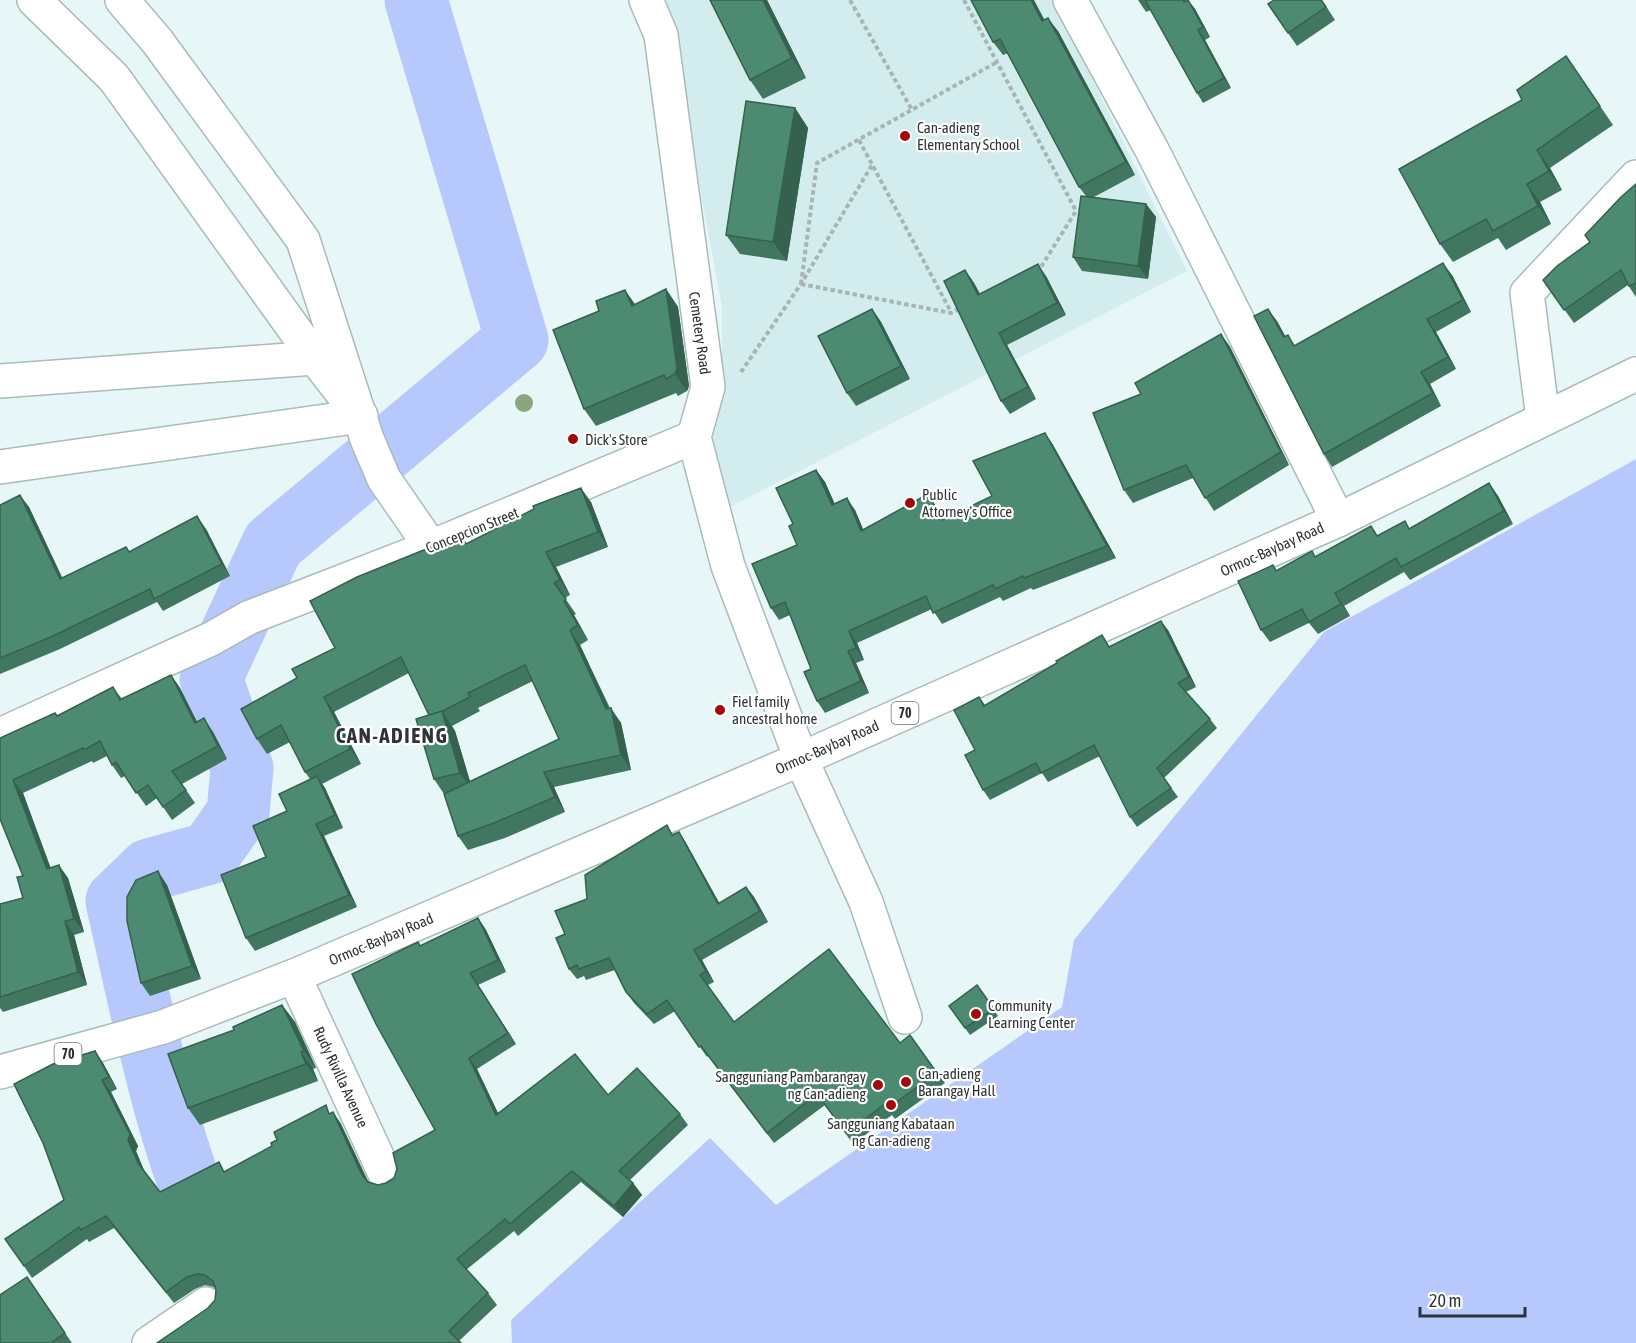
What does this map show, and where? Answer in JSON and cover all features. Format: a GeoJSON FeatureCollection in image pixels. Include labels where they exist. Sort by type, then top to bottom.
{"type":"FeatureCollection","features":[{"type":"Feature","properties":{"kind":"main road"},"geometry":{"type":"LineString","coordinates":[[34,0],[114,78],[364,428]]}},
{"type":"Feature","properties":{"kind":"main road"},"geometry":{"type":"LineString","coordinates":[[122,0],[157,41],[303,240],[364,428],[384,479],[431,547]]}},
{"type":"Feature","properties":{"kind":"main road","name":"Cemetery Road"},"geometry":{"type":"LineString","coordinates":[[646,0],[661,35],[708,387],[694,438]]}},
{"type":"Feature","properties":{"kind":"main road"},"geometry":{"type":"LineString","coordinates":[[1070,0],[1158,161],[1338,520]]}},
{"type":"Feature","properties":{"kind":"main road"},"geometry":{"type":"LineString","coordinates":[[1543,418],[1527,293],[1636,177]]}},
{"type":"Feature","properties":{"kind":"main road"},"geometry":{"type":"LineString","coordinates":[[0,381],[315,358]]}},
{"type":"Feature","properties":{"kind":"main road","name":"Ormoc-Baybay Road"},"geometry":{"type":"LineString","coordinates":[[0,1072],[149,1031],[294,976],[801,759],[1338,520],[1636,374]]}},
{"type":"Feature","properties":{"kind":"main road"},"geometry":{"type":"LineString","coordinates":[[0,467],[364,428]]}},
{"type":"Feature","properties":{"kind":"main road"},"geometry":{"type":"LineString","coordinates":[[694,438],[728,566],[801,759],[866,902],[905,1017]]}},
{"type":"Feature","properties":{"kind":"main road","name":"Concepcion Street"},"geometry":{"type":"LineString","coordinates":[[0,735],[211,639],[248,618],[431,547],[694,438]]}},
{"type":"Feature","properties":{"kind":"main road","name":"Rudy Rivilla Avenue"},"geometry":{"type":"LineString","coordinates":[[294,976],[387,1178]]}},
{"type":"Feature","properties":{"kind":"main road"},"geometry":{"type":"LineString","coordinates":[[149,1343],[206,1304]]}},
{"type":"Feature","properties":{"kind":"path"},"geometry":{"type":"LineString","coordinates":[[850,0],[912,110]]}},
{"type":"Feature","properties":{"kind":"path"},"geometry":{"type":"LineString","coordinates":[[964,0],[1076,211],[1041,267],[1031,272]]}},
{"type":"Feature","properties":{"kind":"path"},"geometry":{"type":"LineString","coordinates":[[801,284],[817,163],[997,62]]}},
{"type":"Feature","properties":{"kind":"path"},"geometry":{"type":"LineString","coordinates":[[859,140],[951,313]]}},
{"type":"Feature","properties":{"kind":"path"},"geometry":{"type":"LineString","coordinates":[[735,380],[801,284],[872,165]]}},
{"type":"Feature","properties":{"kind":"path"},"geometry":{"type":"LineString","coordinates":[[801,284],[951,313],[971,303]]}},
{"type":"Feature","properties":{"kind":"shaded area","name":"Can-adieng Elementary School"},"geometry":{"type":"Polygon","coordinates":[[[665,0],[1053,0],[1187,271],[730,507],[708,453],[722,399],[722,307],[665,0]]]}},
{"type":"Feature","properties":{"kind":"water"},"geometry":{"type":"Polygon","coordinates":[[[1636,459],[1636,1343],[512,1343],[511,1320],[710,1138],[776,1205],[1062,1007],[1074,940],[1324,632],[1636,459]]]}},
{"type":"Feature","properties":{"kind":"building"},"geometry":{"type":"Polygon","coordinates":[[[710,0],[763,0],[792,58],[750,80],[710,0]]]}},
{"type":"Feature","properties":{"kind":"building"},"geometry":{"type":"Polygon","coordinates":[[[971,0],[1031,0],[1042,21],[1048,18],[1126,162],[1079,187],[1000,39],[993,42],[971,0]]]}},
{"type":"Feature","properties":{"kind":"building"},"geometry":{"type":"Polygon","coordinates":[[[1145,0],[1184,0],[1184,2],[1188,0],[1203,27],[1198,30],[1224,78],[1197,93],[1145,0]]]}},
{"type":"Feature","properties":{"kind":"building"},"geometry":{"type":"Polygon","coordinates":[[[1274,0],[1321,0],[1326,7],[1288,33],[1268,4],[1274,0]]]}},
{"type":"Feature","properties":{"kind":"building"},"geometry":{"type":"Polygon","coordinates":[[[1566,56],[1600,106],[1537,150],[1549,171],[1527,184],[1538,206],[1493,231],[1486,219],[1440,244],[1399,169],[1522,100],[1517,90],[1566,56]]]}},
{"type":"Feature","properties":{"kind":"building"},"geometry":{"type":"Polygon","coordinates":[[[746,101],[795,108],[773,242],[726,235],[746,101]]]}},
{"type":"Feature","properties":{"kind":"building"},"geometry":{"type":"Polygon","coordinates":[[[1636,184],[1636,283],[1629,286],[1621,270],[1564,310],[1543,280],[1557,266],[1590,242],[1585,235],[1636,184]]]}},
{"type":"Feature","properties":{"kind":"building"},"geometry":{"type":"Polygon","coordinates":[[[1081,196],[1146,204],[1138,266],[1073,257],[1081,196]]]}},
{"type":"Feature","properties":{"kind":"building"},"geometry":{"type":"Polygon","coordinates":[[[1443,263],[1463,300],[1427,319],[1448,357],[1421,372],[1433,393],[1324,454],[1254,316],[1268,309],[1284,337],[1288,335],[1294,346],[1443,263]]]}},
{"type":"Feature","properties":{"kind":"building"},"geometry":{"type":"Polygon","coordinates":[[[1038,264],[1057,303],[999,333],[1028,387],[1001,401],[944,281],[965,270],[978,295],[1038,264]]]}},
{"type":"Feature","properties":{"kind":"building"},"geometry":{"type":"Polygon","coordinates":[[[666,289],[677,368],[675,374],[666,379],[664,375],[584,409],[553,330],[599,311],[596,301],[625,290],[632,306],[666,289]]]}},
{"type":"Feature","properties":{"kind":"building"},"geometry":{"type":"Polygon","coordinates":[[[872,309],[901,366],[847,393],[818,336],[872,309]]]}},
{"type":"Feature","properties":{"kind":"building"},"geometry":{"type":"Polygon","coordinates":[[[1221,334],[1281,452],[1205,498],[1186,465],[1124,490],[1093,413],[1141,394],[1135,383],[1221,334]]]}},
{"type":"Feature","properties":{"kind":"building"},"geometry":{"type":"Polygon","coordinates":[[[1045,433],[1107,546],[1024,578],[1023,576],[995,589],[993,585],[933,613],[926,596],[849,631],[856,648],[848,651],[861,681],[817,701],[804,672],[811,669],[785,602],[771,608],[752,564],[797,545],[789,526],[793,524],[776,488],[816,470],[832,505],[847,498],[861,531],[928,494],[942,520],[992,496],[973,461],[1045,433]]]}},
{"type":"Feature","properties":{"kind":"building"},"geometry":{"type":"Polygon","coordinates":[[[1489,483],[1504,511],[1401,567],[1396,558],[1335,593],[1341,604],[1309,622],[1302,609],[1261,630],[1238,581],[1273,565],[1276,571],[1312,551],[1315,557],[1371,526],[1377,536],[1405,521],[1409,529],[1489,483]]]}},
{"type":"Feature","properties":{"kind":"building"},"geometry":{"type":"Polygon","coordinates":[[[581,488],[598,532],[546,552],[560,580],[554,583],[566,599],[564,601],[578,625],[570,630],[606,709],[611,708],[621,755],[544,772],[555,797],[458,836],[444,794],[559,739],[525,665],[468,693],[470,697],[441,712],[429,715],[401,657],[324,697],[350,749],[305,772],[281,725],[257,739],[241,709],[297,678],[292,669],[335,648],[310,601],[357,577],[461,535],[466,544],[534,509],[533,506],[581,488]]]}},
{"type":"Feature","properties":{"kind":"building"},"geometry":{"type":"Polygon","coordinates":[[[20,495],[60,579],[126,547],[129,552],[197,516],[222,564],[154,599],[150,589],[51,637],[0,658],[0,505],[20,495]]]}},
{"type":"Feature","properties":{"kind":"building"},"geometry":{"type":"Polygon","coordinates":[[[1161,621],[1189,677],[1178,683],[1210,719],[1157,768],[1171,788],[1130,817],[1094,745],[1041,773],[1036,763],[983,790],[965,755],[975,750],[954,710],[979,697],[984,706],[1102,635],[1109,647],[1161,621]]]}},
{"type":"Feature","properties":{"kind":"building"},"geometry":{"type":"Polygon","coordinates":[[[171,675],[195,723],[204,718],[218,746],[172,771],[186,790],[163,807],[148,785],[136,793],[116,762],[112,765],[100,741],[13,780],[47,869],[59,865],[74,919],[65,921],[78,972],[0,997],[0,904],[23,898],[17,877],[23,876],[0,819],[0,738],[55,713],[57,716],[113,687],[120,700],[171,675]]]}},
{"type":"Feature","properties":{"kind":"building"},"geometry":{"type":"Polygon","coordinates":[[[442,711],[460,773],[434,779],[416,719],[442,711]]]}},
{"type":"Feature","properties":{"kind":"building"},"geometry":{"type":"Polygon","coordinates":[[[317,776],[335,815],[316,824],[349,895],[246,938],[221,875],[266,857],[253,826],[287,811],[279,794],[317,776]]]}},
{"type":"Feature","properties":{"kind":"building"},"geometry":{"type":"Polygon","coordinates":[[[667,825],[672,835],[679,832],[718,904],[746,887],[760,911],[694,950],[706,971],[700,975],[734,1022],[829,949],[900,1043],[910,1035],[937,1073],[888,1108],[885,1104],[846,1133],[817,1094],[767,1133],[701,1046],[699,1047],[667,1000],[647,1014],[626,992],[609,958],[579,969],[577,965],[569,969],[556,938],[565,934],[555,911],[587,899],[585,875],[667,825]]]}},
{"type":"Feature","properties":{"kind":"building"},"geometry":{"type":"Polygon","coordinates":[[[158,871],[192,966],[141,983],[127,921],[127,897],[136,880],[158,871]]]}},
{"type":"Feature","properties":{"kind":"building"},"geometry":{"type":"Polygon","coordinates":[[[478,918],[498,960],[470,973],[508,1033],[469,1058],[496,1115],[575,1054],[608,1095],[637,1068],[680,1114],[619,1171],[633,1183],[614,1206],[572,1171],[510,1224],[505,1219],[457,1259],[488,1293],[449,1331],[461,1343],[157,1343],[208,1308],[215,1300],[216,1290],[213,1281],[205,1275],[197,1274],[187,1277],[166,1292],[106,1216],[81,1230],[79,1227],[24,1266],[5,1239],[64,1200],[43,1143],[14,1084],[53,1064],[95,1051],[109,1077],[102,1080],[130,1134],[128,1140],[138,1163],[160,1192],[219,1162],[224,1172],[272,1146],[271,1143],[277,1140],[274,1132],[326,1105],[329,1114],[333,1112],[362,1175],[368,1182],[378,1185],[394,1178],[397,1169],[393,1153],[435,1130],[376,1024],[352,974],[418,942],[420,946],[478,918]]]}},
{"type":"Feature","properties":{"kind":"building","name":"Community Learning Center"},"geometry":{"type":"Polygon","coordinates":[[[977,985],[994,1009],[965,1028],[949,1006],[977,985]]]}},
{"type":"Feature","properties":{"kind":"building"},"geometry":{"type":"Polygon","coordinates":[[[282,1005],[304,1051],[301,1052],[306,1064],[188,1108],[168,1054],[234,1030],[233,1027],[282,1005]]]}},
{"type":"Feature","properties":{"kind":"building"},"geometry":{"type":"Polygon","coordinates":[[[27,1277],[65,1333],[51,1343],[0,1343],[0,1295],[27,1277]]]}},
{"type":"Feature","properties":{"kind":"waterway"},"geometry":{"type":"LineString","coordinates":[[268,1343],[252,1321],[239,1296],[210,1235],[192,1189],[162,1095],[117,901],[149,870],[210,853],[238,813],[242,768],[211,678],[273,544],[517,340],[416,0]]}},
{"type":"Feature","properties":{"kind":"place","name":"Can-adieng Elementary School"},"geometry":{"type":"Point","coordinates":[905,136]}},
{"type":"Feature","properties":{"kind":"place","name":"Dick's Store"},"geometry":{"type":"Point","coordinates":[573,439]}},
{"type":"Feature","properties":{"kind":"place","name":"Public Attorney's Office"},"geometry":{"type":"Point","coordinates":[910,503]}},
{"type":"Feature","properties":{"kind":"place","name":"Fiel family ancestral home"},"geometry":{"type":"Point","coordinates":[720,710]}},
{"type":"Feature","properties":{"kind":"place","name":"Community Learning Center"},"geometry":{"type":"Point","coordinates":[976,1014]}},
{"type":"Feature","properties":{"kind":"place","name":"Can-adieng Barangay Hall"},"geometry":{"type":"Point","coordinates":[906,1082]}},
{"type":"Feature","properties":{"kind":"place","name":"Sangguniang Pambarangay ng Can-adieng"},"geometry":{"type":"Point","coordinates":[878,1085]}},
{"type":"Feature","properties":{"kind":"place","name":"Sangguniang Kabataan ng Can-adieng"},"geometry":{"type":"Point","coordinates":[891,1105]}},
{"type":"Feature","properties":{"kind":"district","name":"CAN-ADIENG"},"geometry":{"type":"Point","coordinates":[392,735]}}]}
